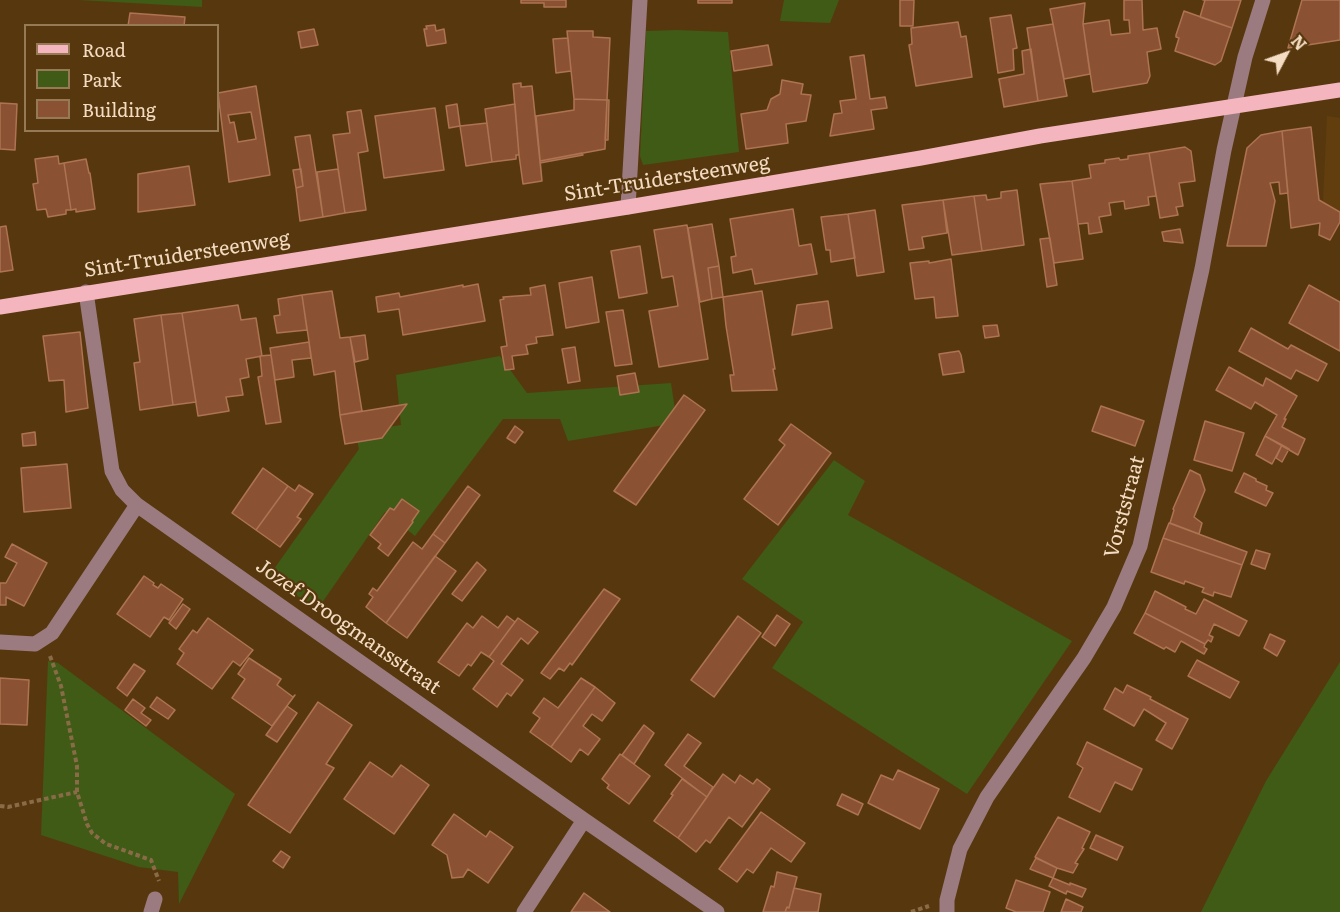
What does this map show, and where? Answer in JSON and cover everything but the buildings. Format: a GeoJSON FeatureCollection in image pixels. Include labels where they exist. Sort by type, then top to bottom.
{"type":"FeatureCollection","features":[{"type":"Feature","properties":{"kind":"main road","name":"Sint-Truidersteenweg"},"geometry":{"type":"LineString","coordinates":[[0,307],[628,207],[1040,136],[1340,90]]}},
{"type":"Feature","properties":{"kind":"street"},"geometry":{"type":"LineString","coordinates":[[628,207],[640,0]]}},
{"type":"Feature","properties":{"kind":"street","name":"Vorststraat"},"geometry":{"type":"LineString","coordinates":[[947,912],[947,900],[960,849],[987,797],[1090,648],[1114,607],[1140,546],[1202,269],[1224,150],[1245,57],[1263,0]]}},
{"type":"Feature","properties":{"kind":"street","name":"Jozef Droogmansstraat"},"geometry":{"type":"LineString","coordinates":[[86,292],[112,471],[122,490],[137,505],[717,912]]}},
{"type":"Feature","properties":{"kind":"street"},"geometry":{"type":"LineString","coordinates":[[0,642],[35,644],[52,633],[137,505]]}},
{"type":"Feature","properties":{"kind":"street"},"geometry":{"type":"LineString","coordinates":[[524,912],[584,820]]}},
{"type":"Feature","properties":{"kind":"path"},"geometry":{"type":"LineString","coordinates":[[43,639],[61,686],[77,766],[77,792],[87,824],[92,832],[106,844],[151,860],[159,882],[153,905]]}},
{"type":"Feature","properties":{"kind":"path"},"geometry":{"type":"LineString","coordinates":[[0,806],[8,807],[77,792]]}},
{"type":"Feature","properties":{"kind":"shaded area"},"geometry":{"type":"Polygon","coordinates":[[[1327,116],[1340,118],[1340,212],[1323,202],[1327,116]]]}},
{"type":"Feature","properties":{"kind":"green space"},"geometry":{"type":"Polygon","coordinates":[[[79,0],[202,0],[202,7],[79,0]]]}},
{"type":"Feature","properties":{"kind":"green space"},"geometry":{"type":"Polygon","coordinates":[[[784,0],[839,0],[830,23],[780,21],[784,0]]]}},
{"type":"Feature","properties":{"kind":"green space"},"geometry":{"type":"Polygon","coordinates":[[[646,31],[728,32],[739,152],[643,165],[640,156],[646,31]]]}},
{"type":"Feature","properties":{"kind":"green space"},"geometry":{"type":"Polygon","coordinates":[[[500,356],[527,393],[671,383],[677,423],[568,441],[560,419],[503,419],[415,536],[385,512],[317,610],[269,576],[359,449],[355,432],[401,425],[396,375],[500,356]]]}},
{"type":"Feature","properties":{"kind":"green space"},"geometry":{"type":"Polygon","coordinates":[[[834,460],[865,481],[848,515],[1072,641],[967,794],[772,668],[803,622],[742,579],[834,460]]]}},
{"type":"Feature","properties":{"kind":"green space"},"geometry":{"type":"Polygon","coordinates":[[[48,661],[58,663],[235,794],[179,904],[178,872],[139,867],[41,835],[48,661]]]}},
{"type":"Feature","properties":{"kind":"green space"},"geometry":{"type":"Polygon","coordinates":[[[1340,662],[1340,912],[1201,912],[1266,781],[1340,662]]]}}]}
